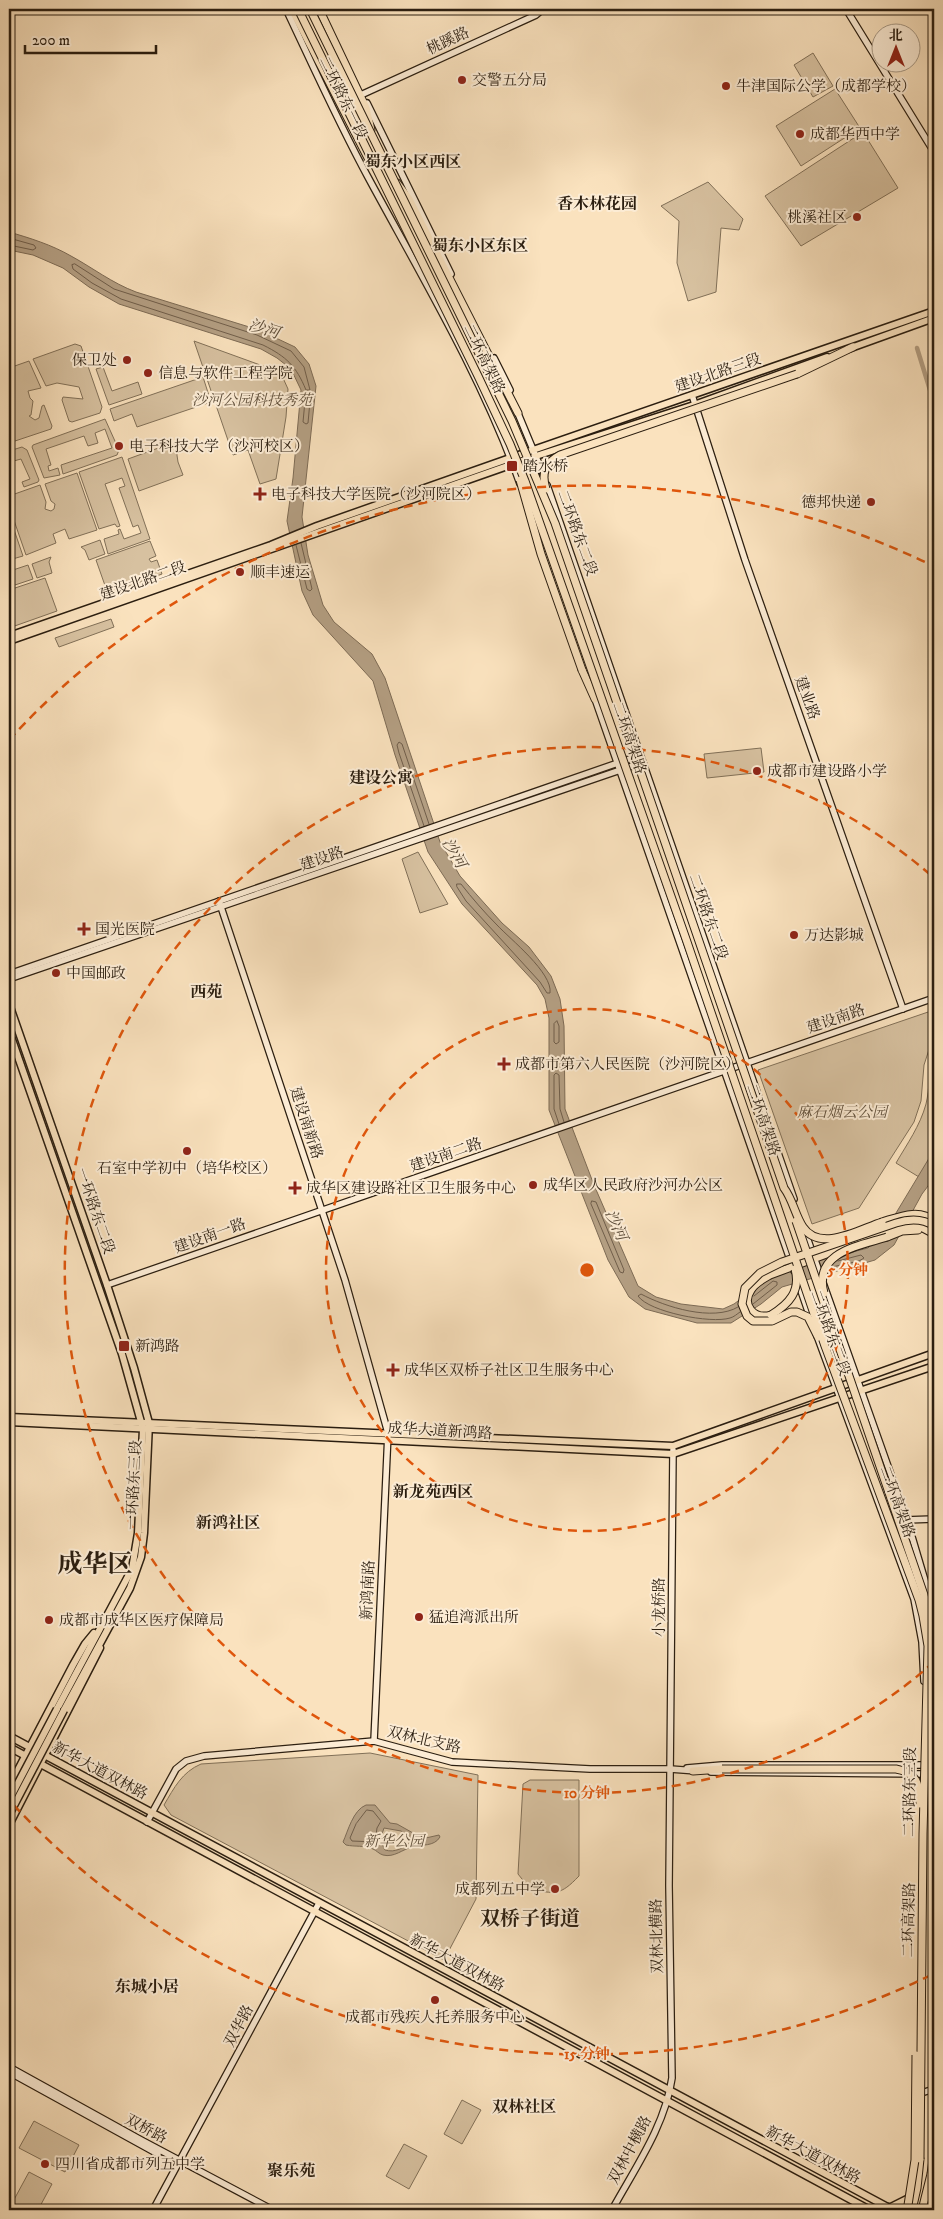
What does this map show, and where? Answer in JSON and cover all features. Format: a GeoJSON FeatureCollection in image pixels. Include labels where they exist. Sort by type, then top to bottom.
{"type":"FeatureCollection","features":[{"type":"Feature","properties":{"kind":"highway"},"geometry":{"type":"LineString","coordinates":[[292,9],[361,147],[380,176]]}},
{"type":"Feature","properties":{"kind":"highway","name":"二环高架路"},"geometry":{"type":"LineString","coordinates":[[298,9],[512,448],[557,570],[825,1346],[919,1600],[928,1646],[921,2017],[916,2046],[915,2160],[909,2209]]}},
{"type":"Feature","properties":{"kind":"highway","name":"二环高架路"},"geometry":{"type":"LineString","coordinates":[[310,9],[512,421],[555,523],[924,1595],[934,1640]]}},
{"type":"Feature","properties":{"kind":"highway"},"geometry":{"type":"LineString","coordinates":[[320,9],[366,108],[373,137]]}},
{"type":"Feature","properties":{"kind":"highway"},"geometry":{"type":"LineString","coordinates":[[393,178],[409,199],[518,413]]}},
{"type":"Feature","properties":{"kind":"highway"},"geometry":{"type":"LineString","coordinates":[[555,523],[543,478],[545,469],[553,459],[797,374],[853,347]]}},
{"type":"Feature","properties":{"kind":"highway"},"geometry":{"type":"LineString","coordinates":[[512,448],[541,554],[582,670],[595,699]]}},
{"type":"Feature","properties":{"kind":"highway"},"geometry":{"type":"LineString","coordinates":[[784,1188],[792,1199],[803,1228],[817,1238],[836,1238],[910,1214],[920,1215],[934,1221]]}},
{"type":"Feature","properties":{"kind":"highway"},"geometry":{"type":"LineString","coordinates":[[825,1346],[808,1317],[802,1314],[791,1312],[780,1318],[765,1322],[753,1321],[747,1316],[742,1304],[742,1297],[748,1283],[760,1273],[782,1262],[896,1223],[906,1220],[922,1220],[934,1226]]}},
{"type":"Feature","properties":{"kind":"highway"},"geometry":{"type":"LineString","coordinates":[[791,1247],[793,1263],[795,1268],[796,1273],[797,1286],[792,1298],[771,1315],[760,1316],[754,1314],[748,1304],[750,1291],[760,1281],[778,1271],[787,1268],[796,1264],[899,1227],[919,1226],[934,1235]]}},
{"type":"Feature","properties":{"kind":"highway"},"geometry":{"type":"LineString","coordinates":[[829,1318],[822,1282],[825,1269],[832,1258],[841,1252],[902,1231],[922,1230],[934,1235]]}},
{"type":"Feature","properties":{"kind":"highway"},"geometry":{"type":"LineString","coordinates":[[693,1771],[722,1769],[905,1770],[916,1779],[919,1788],[923,1834]]}},
{"type":"Feature","properties":{"kind":"highway"},"geometry":{"type":"LineString","coordinates":[[923,2210],[934,2155],[934,1988]]}},
{"type":"Feature","properties":{"kind":"main road","name":"建设北路三段"},"geometry":{"type":"LineString","coordinates":[[513,465],[535,453],[692,395],[934,311]]}},
{"type":"Feature","properties":{"kind":"main road","name":"建设北路三段"},"geometry":{"type":"LineString","coordinates":[[510,458],[535,453],[694,404],[934,318]]}},
{"type":"Feature","properties":{"kind":"main road","name":"建设北路二段"},"geometry":{"type":"LineString","coordinates":[[9,636],[265,547],[284,538],[510,458]]}},
{"type":"Feature","properties":{"kind":"main road","name":"建设北路二段"},"geometry":{"type":"LineString","coordinates":[[9,641],[513,465]]}},
{"type":"Feature","properties":{"kind":"main road","name":"一环路东二段"},"geometry":{"type":"LineString","coordinates":[[9,1004],[108,1285],[134,1368],[146,1426]]}},
{"type":"Feature","properties":{"kind":"main road","name":"一环路东二段"},"geometry":{"type":"LineString","coordinates":[[9,1031],[146,1426]]}},
{"type":"Feature","properties":{"kind":"main road","name":"成华大道新鸿路"},"geometry":{"type":"LineString","coordinates":[[9,1422],[673,1446],[934,1354]]}},
{"type":"Feature","properties":{"kind":"main road","name":"成华大道新鸿路"},"geometry":{"type":"LineString","coordinates":[[388,1437],[673,1454],[934,1366]]}},
{"type":"Feature","properties":{"kind":"main road","name":"成华大道新鸿路"},"geometry":{"type":"LineString","coordinates":[[9,1416],[146,1426]]}},
{"type":"Feature","properties":{"kind":"main road","name":"一环路东三段"},"geometry":{"type":"LineString","coordinates":[[107,1622],[134,1579],[141,1557],[144,1533],[146,1426]]}},
{"type":"Feature","properties":{"kind":"main road"},"geometry":{"type":"LineString","coordinates":[[9,1815],[61,1709],[107,1622]]}},
{"type":"Feature","properties":{"kind":"main road"},"geometry":{"type":"LineString","coordinates":[[9,1786],[85,1644],[107,1622]]}},
{"type":"Feature","properties":{"kind":"main road"},"geometry":{"type":"LineString","coordinates":[[9,1825],[97,1656],[107,1622]]}},
{"type":"Feature","properties":{"kind":"main road"},"geometry":{"type":"LineString","coordinates":[[9,1800],[61,1709]]}},
{"type":"Feature","properties":{"kind":"main road","name":"新华大道双林路"},"geometry":{"type":"LineString","coordinates":[[9,1736],[893,2210]]}},
{"type":"Feature","properties":{"kind":"main road","name":"新华大道双林路"},"geometry":{"type":"LineString","coordinates":[[9,1747],[870,2210]]}},
{"type":"Feature","properties":{"kind":"main road"},"geometry":{"type":"LineString","coordinates":[[886,2207],[905,2201],[911,2197],[915,2189]]}},
{"type":"Feature","properties":{"kind":"street","name":"二环路东一段"},"geometry":{"type":"LineString","coordinates":[[286,9],[368,176],[438,307],[493,418],[513,465]]}},
{"type":"Feature","properties":{"kind":"street","name":"二环路东一段"},"geometry":{"type":"LineString","coordinates":[[320,9],[507,384],[535,453]]}},
{"type":"Feature","properties":{"kind":"street","name":"桃蹊路"},"geometry":{"type":"LineString","coordinates":[[363,94],[536,14],[543,9]]}},
{"type":"Feature","properties":{"kind":"street"},"geometry":{"type":"LineString","coordinates":[[846,9],[934,152]]}},
{"type":"Feature","properties":{"kind":"street","name":"建业路"},"geometry":{"type":"LineString","coordinates":[[692,395],[745,560],[903,1009]]}},
{"type":"Feature","properties":{"kind":"street","name":"二环路东二段"},"geometry":{"type":"LineString","coordinates":[[535,453],[860,1392]]}},
{"type":"Feature","properties":{"kind":"street","name":"二环路东二段"},"geometry":{"type":"LineString","coordinates":[[513,465],[836,1388]]}},
{"type":"Feature","properties":{"kind":"street","name":"建设路"},"geometry":{"type":"LineString","coordinates":[[9,979],[220,904],[419,830],[640,755]]}},
{"type":"Feature","properties":{"kind":"street","name":"建设路"},"geometry":{"type":"LineString","coordinates":[[9,974],[442,831],[642,762]]}},
{"type":"Feature","properties":{"kind":"street","name":"建设南新路"},"geometry":{"type":"LineString","coordinates":[[220,904],[345,1280],[388,1437]]}},
{"type":"Feature","properties":{"kind":"street","name":"建设南路"},"geometry":{"type":"LineString","coordinates":[[550,1132],[934,998]]}},
{"type":"Feature","properties":{"kind":"street","name":"建设南二路"},"geometry":{"type":"LineString","coordinates":[[322,1211],[550,1132]]}},
{"type":"Feature","properties":{"kind":"street","name":"建设南一路"},"geometry":{"type":"LineString","coordinates":[[108,1285],[322,1211]]}},
{"type":"Feature","properties":{"kind":"street","name":"二环路东三段"},"geometry":{"type":"LineString","coordinates":[[836,1388],[914,1600],[920,1629],[924,1675],[918,2162],[915,2189],[909,2209]]}},
{"type":"Feature","properties":{"kind":"street"},"geometry":{"type":"LineString","coordinates":[[860,1392],[907,1520],[934,1610]]}},
{"type":"Feature","properties":{"kind":"street","name":"新鸿南路"},"geometry":{"type":"LineString","coordinates":[[374,1741],[388,1437]]}},
{"type":"Feature","properties":{"kind":"street","name":"小龙桥路"},"geometry":{"type":"LineString","coordinates":[[670,1769],[673,1446]]}},
{"type":"Feature","properties":{"kind":"street"},"geometry":{"type":"LineString","coordinates":[[885,1521],[934,1519]]}},
{"type":"Feature","properties":{"kind":"street","name":"双林北支路"},"geometry":{"type":"LineString","coordinates":[[147,1822],[176,1770],[186,1761],[204,1756],[374,1741],[452,1762],[590,1769],[670,1769]]}},
{"type":"Feature","properties":{"kind":"street"},"geometry":{"type":"LineString","coordinates":[[670,1769],[722,1765],[934,1764]]}},
{"type":"Feature","properties":{"kind":"street"},"geometry":{"type":"LineString","coordinates":[[670,1769],[723,1773],[922,1774],[934,1764]]}},
{"type":"Feature","properties":{"kind":"street","name":"双林北横路"},"geometry":{"type":"LineString","coordinates":[[668,2102],[672,2059],[669,1917],[670,1769]]}},
{"type":"Feature","properties":{"kind":"street","name":"双华路"},"geometry":{"type":"LineString","coordinates":[[153,2210],[318,1903]]}},
{"type":"Feature","properties":{"kind":"street","name":"双桥路"},"geometry":{"type":"LineString","coordinates":[[9,2067],[266,2210]]}},
{"type":"Feature","properties":{"kind":"street","name":"双桥路"},"geometry":{"type":"LineString","coordinates":[[9,2072],[139,2144],[274,2210]]}},
{"type":"Feature","properties":{"kind":"street"},"geometry":{"type":"LineString","coordinates":[[918,2094],[934,2089]]}},
{"type":"Feature","properties":{"kind":"street"},"geometry":{"type":"LineString","coordinates":[[918,2102],[934,2097]]}},
{"type":"Feature","properties":{"kind":"street","name":"双林中横路"},"geometry":{"type":"LineString","coordinates":[[612,2210],[659,2123],[668,2102]]}},
{"type":"Feature","properties":{"kind":"green space"},"geometry":{"type":"Polygon","coordinates":[[[813,53],[833,86],[813,97],[794,65],[813,53]]]}},
{"type":"Feature","properties":{"kind":"green space"},"geometry":{"type":"Polygon","coordinates":[[[835,89],[860,128],[801,166],[776,126],[835,89]]]}},
{"type":"Feature","properties":{"kind":"green space"},"geometry":{"type":"Polygon","coordinates":[[[863,132],[898,188],[801,246],[765,196],[863,132]]]}},
{"type":"Feature","properties":{"kind":"green space"},"geometry":{"type":"Polygon","coordinates":[[[708,182],[743,219],[739,230],[721,228],[716,292],[688,301],[677,263],[679,221],[661,206],[708,182]]]}},
{"type":"Feature","properties":{"kind":"green space","name":"沙河公园科技秀苑"},"geometry":{"type":"Polygon","coordinates":[[[194,341],[274,370],[283,378],[288,389],[286,417],[276,479],[260,484],[248,450],[233,455],[194,341]]]}},
{"type":"Feature","properties":{"kind":"green space"},"geometry":{"type":"Polygon","coordinates":[[[75,344],[81,346],[102,407],[100,413],[72,422],[69,421],[62,400],[63,397],[83,399],[79,387],[57,383],[46,386],[33,359],[75,344]]]}},
{"type":"Feature","properties":{"kind":"green space"},"geometry":{"type":"Polygon","coordinates":[[[29,361],[41,388],[28,391],[33,401],[31,415],[29,416],[35,420],[39,418],[42,406],[44,405],[52,426],[51,429],[15,441],[10,439],[9,434],[9,368],[29,361]]]}},
{"type":"Feature","properties":{"kind":"green space"},"geometry":{"type":"Polygon","coordinates":[[[103,367],[112,391],[138,382],[142,394],[109,405],[96,369],[103,367]]]}},
{"type":"Feature","properties":{"kind":"green space"},"geometry":{"type":"Polygon","coordinates":[[[203,377],[211,402],[137,427],[132,414],[114,421],[110,409],[203,377]]]}},
{"type":"Feature","properties":{"kind":"green space"},"geometry":{"type":"Polygon","coordinates":[[[105,419],[119,450],[117,455],[63,474],[61,465],[112,448],[105,429],[95,433],[98,443],[88,446],[84,436],[46,449],[51,465],[48,466],[49,471],[58,468],[60,475],[44,478],[32,447],[33,445],[105,419]]]}},
{"type":"Feature","properties":{"kind":"green space"},"geometry":{"type":"Polygon","coordinates":[[[175,442],[178,462],[183,475],[139,491],[128,459],[175,442]]]}},
{"type":"Feature","properties":{"kind":"green space"},"geometry":{"type":"Polygon","coordinates":[[[22,447],[27,450],[39,480],[24,487],[22,482],[30,479],[21,459],[10,462],[9,451],[22,447]]]}},
{"type":"Feature","properties":{"kind":"green space"},"geometry":{"type":"Polygon","coordinates":[[[122,457],[150,539],[108,554],[104,539],[119,534],[118,530],[120,529],[124,539],[141,533],[138,525],[133,527],[119,488],[125,486],[122,478],[105,484],[120,526],[117,527],[115,524],[99,529],[79,472],[122,457]]]}},
{"type":"Feature","properties":{"kind":"green space"},"geometry":{"type":"Polygon","coordinates":[[[77,473],[97,530],[69,539],[65,529],[53,534],[56,543],[26,555],[9,506],[9,496],[40,485],[46,502],[45,509],[51,511],[54,509],[55,504],[51,501],[45,484],[77,473]]]}},
{"type":"Feature","properties":{"kind":"green space"},"geometry":{"type":"Polygon","coordinates":[[[9,515],[23,556],[9,560],[9,515]]]}},
{"type":"Feature","properties":{"kind":"green space"},"geometry":{"type":"Polygon","coordinates":[[[100,540],[105,554],[89,560],[85,550],[81,547],[100,540]]]}},
{"type":"Feature","properties":{"kind":"green space"},"geometry":{"type":"Polygon","coordinates":[[[150,541],[156,556],[149,559],[151,562],[157,560],[162,574],[108,594],[96,560],[150,541]]]}},
{"type":"Feature","properties":{"kind":"green space"},"geometry":{"type":"Polygon","coordinates":[[[51,557],[49,562],[52,573],[37,578],[32,564],[51,557]]]}},
{"type":"Feature","properties":{"kind":"green space"},"geometry":{"type":"Polygon","coordinates":[[[28,565],[33,579],[9,587],[9,579],[12,577],[9,567],[13,570],[28,565]]]}},
{"type":"Feature","properties":{"kind":"green space"},"geometry":{"type":"Polygon","coordinates":[[[45,578],[57,611],[9,628],[9,590],[45,578]]]}},
{"type":"Feature","properties":{"kind":"green space"},"geometry":{"type":"Polygon","coordinates":[[[111,619],[114,627],[59,647],[55,638],[111,619]]]}},
{"type":"Feature","properties":{"kind":"green space"},"geometry":{"type":"Polygon","coordinates":[[[761,748],[764,772],[707,778],[704,754],[761,748]]]}},
{"type":"Feature","properties":{"kind":"green space"},"geometry":{"type":"Polygon","coordinates":[[[418,852],[448,904],[420,913],[402,859],[418,852]]]}},
{"type":"Feature","properties":{"kind":"green space","name":"麻石烟云公园"},"geometry":{"type":"Polygon","coordinates":[[[934,1010],[934,1034],[924,1065],[921,1101],[914,1122],[859,1208],[812,1224],[758,1070],[934,1010]]]}},
{"type":"Feature","properties":{"kind":"green space"},"geometry":{"type":"Polygon","coordinates":[[[934,1057],[934,1150],[919,1177],[896,1163],[913,1135],[923,1112],[934,1057]]]}},
{"type":"Feature","properties":{"kind":"green space","name":"新华公园"},"geometry":{"type":"Polygon","coordinates":[[[370,1753],[478,1775],[476,1899],[444,1960],[171,1815],[164,1805],[184,1776],[194,1767],[201,1764],[370,1753]]]}},
{"type":"Feature","properties":{"kind":"green space"},"geometry":{"type":"Polygon","coordinates":[[[530,1780],[579,1780],[579,1876],[567,1887],[557,1892],[530,1889],[518,1874],[523,1784],[530,1780]]]}},
{"type":"Feature","properties":{"kind":"green space"},"geometry":{"type":"Polygon","coordinates":[[[462,2100],[481,2110],[462,2144],[444,2134],[462,2100]]]}},
{"type":"Feature","properties":{"kind":"green space"},"geometry":{"type":"Polygon","coordinates":[[[34,2121],[79,2145],[65,2172],[19,2148],[34,2121]]]}},
{"type":"Feature","properties":{"kind":"green space"},"geometry":{"type":"Polygon","coordinates":[[[404,2144],[427,2156],[409,2189],[386,2176],[404,2144]]]}},
{"type":"Feature","properties":{"kind":"green space"},"geometry":{"type":"Polygon","coordinates":[[[29,2172],[52,2184],[38,2210],[17,2210],[10,2207],[29,2172]]]}},
{"type":"Feature","properties":{"kind":"water"},"geometry":{"type":"Polygon","coordinates":[[[9,232],[56,248],[136,292],[259,330],[295,347],[309,364],[316,386],[302,517],[308,555],[323,605],[334,622],[372,654],[385,678],[440,842],[460,876],[502,923],[529,947],[551,976],[560,999],[564,1026],[565,1109],[594,1185],[638,1286],[656,1297],[681,1304],[723,1309],[734,1304],[770,1277],[806,1264],[868,1248],[890,1223],[934,1150],[934,1178],[922,1194],[894,1245],[875,1260],[782,1287],[761,1304],[731,1323],[697,1323],[645,1309],[629,1297],[608,1260],[549,1110],[549,1018],[545,999],[537,985],[462,904],[428,852],[395,755],[373,681],[313,615],[302,591],[287,521],[301,390],[291,369],[261,349],[119,304],[89,287],[63,268],[33,255],[9,250],[9,232]]]}},
{"type":"Feature","properties":{"kind":"water"},"geometry":{"type":"Polygon","coordinates":[[[366,1805],[375,1805],[390,1823],[397,1824],[413,1833],[417,1840],[439,1835],[440,1837],[431,1844],[412,1847],[387,1856],[366,1847],[346,1845],[343,1842],[349,1827],[354,1816],[366,1805]],[[384,1828],[380,1840],[385,1850],[399,1849],[411,1841],[411,1838],[401,1831],[384,1828]]]}},
{"type":"Feature","properties":{"kind":"waterway"},"geometry":{"type":"LineString","coordinates":[[917,348],[934,403]]}},
{"type":"Feature","properties":{"kind":"place","name":"交警五分局"},"geometry":{"type":"Point","coordinates":[462,80]}},
{"type":"Feature","properties":{"kind":"place","name":"牛津国际公学（成都学校）"},"geometry":{"type":"Point","coordinates":[726,86]}},
{"type":"Feature","properties":{"kind":"place","name":"成都华西中学"},"geometry":{"type":"Point","coordinates":[800,134]}},
{"type":"Feature","properties":{"kind":"place","name":"桃溪社区"},"geometry":{"type":"Point","coordinates":[857,217]}},
{"type":"Feature","properties":{"kind":"place","name":"保卫处"},"geometry":{"type":"Point","coordinates":[127,360]}},
{"type":"Feature","properties":{"kind":"place","name":"信息与软件工程学院"},"geometry":{"type":"Point","coordinates":[148,373]}},
{"type":"Feature","properties":{"kind":"place","name":"电子科技大学（沙河校区）"},"geometry":{"type":"Point","coordinates":[119,446]}},
{"type":"Feature","properties":{"kind":"place","name":"踏水桥"},"geometry":{"type":"Point","coordinates":[512,466]}},
{"type":"Feature","properties":{"kind":"place","name":"电子科技大学医院（沙河院区）"},"geometry":{"type":"Point","coordinates":[260,494]}},
{"type":"Feature","properties":{"kind":"place","name":"德邦快递"},"geometry":{"type":"Point","coordinates":[871,502]}},
{"type":"Feature","properties":{"kind":"place","name":"顺丰速运"},"geometry":{"type":"Point","coordinates":[240,572]}},
{"type":"Feature","properties":{"kind":"place","name":"成都市建设路小学"},"geometry":{"type":"Point","coordinates":[757,771]}},
{"type":"Feature","properties":{"kind":"place","name":"国光医院"},"geometry":{"type":"Point","coordinates":[84,929]}},
{"type":"Feature","properties":{"kind":"place","name":"万达影城"},"geometry":{"type":"Point","coordinates":[794,935]}},
{"type":"Feature","properties":{"kind":"place","name":"中国邮政"},"geometry":{"type":"Point","coordinates":[56,973]}},
{"type":"Feature","properties":{"kind":"place","name":"成都市第六人民医院（沙河院区）"},"geometry":{"type":"Point","coordinates":[504,1064]}},
{"type":"Feature","properties":{"kind":"place","name":"石室中学初中（培华校区）"},"geometry":{"type":"Point","coordinates":[187,1151]}},
{"type":"Feature","properties":{"kind":"place","name":"成华区人民政府沙河办公区"},"geometry":{"type":"Point","coordinates":[533,1185]}},
{"type":"Feature","properties":{"kind":"place","name":"成华区建设路社区卫生服务中心"},"geometry":{"type":"Point","coordinates":[295,1188]}},
{"type":"Feature","properties":{"kind":"place","name":"新鸿路"},"geometry":{"type":"Point","coordinates":[124,1346]}},
{"type":"Feature","properties":{"kind":"place","name":"成华区双桥子社区卫生服务中心"},"geometry":{"type":"Point","coordinates":[393,1370]}},
{"type":"Feature","properties":{"kind":"place","name":"猛追湾派出所"},"geometry":{"type":"Point","coordinates":[419,1617]}},
{"type":"Feature","properties":{"kind":"place","name":"成都市成华区医疗保障局"},"geometry":{"type":"Point","coordinates":[49,1620]}},
{"type":"Feature","properties":{"kind":"place","name":"成都列五中学"},"geometry":{"type":"Point","coordinates":[555,1889]}},
{"type":"Feature","properties":{"kind":"place","name":"成都市残疾人托养服务中心"},"geometry":{"type":"Point","coordinates":[435,2000]}},
{"type":"Feature","properties":{"kind":"place","name":"四川省成都市列五中学"},"geometry":{"type":"Point","coordinates":[45,2164]}},
{"type":"Feature","properties":{"kind":"district","name":"蜀东小区西区"},"geometry":{"type":"Point","coordinates":[413,162]}},
{"type":"Feature","properties":{"kind":"district","name":"香木林花园"},"geometry":{"type":"Point","coordinates":[597,204]}},
{"type":"Feature","properties":{"kind":"district","name":"蜀东小区东区"},"geometry":{"type":"Point","coordinates":[480,246]}},
{"type":"Feature","properties":{"kind":"district","name":"建设公寓"},"geometry":{"type":"Point","coordinates":[381,778]}},
{"type":"Feature","properties":{"kind":"district","name":"西苑"},"geometry":{"type":"Point","coordinates":[206,992]}},
{"type":"Feature","properties":{"kind":"district","name":"新龙苑西区"},"geometry":{"type":"Point","coordinates":[433,1492]}},
{"type":"Feature","properties":{"kind":"district","name":"新鸿社区"},"geometry":{"type":"Point","coordinates":[228,1523]}},
{"type":"Feature","properties":{"kind":"district","name":"成华区"},"geometry":{"type":"Point","coordinates":[95,1564]}},
{"type":"Feature","properties":{"kind":"district","name":"双桥子街道"},"geometry":{"type":"Point","coordinates":[530,1919]}},
{"type":"Feature","properties":{"kind":"district","name":"东城小居"},"geometry":{"type":"Point","coordinates":[147,1987]}},
{"type":"Feature","properties":{"kind":"district","name":"双林社区"},"geometry":{"type":"Point","coordinates":[524,2107]}},
{"type":"Feature","properties":{"kind":"district","name":"聚乐苑"},"geometry":{"type":"Point","coordinates":[291,2171]}},
{"type":"Feature","properties":{"kind":"water label","name":"沙河"},"geometry":{"type":"Point","coordinates":[264,329]}},
{"type":"Feature","properties":{"kind":"water label","name":"沙河"},"geometry":{"type":"Point","coordinates":[454,853]}},
{"type":"Feature","properties":{"kind":"water label","name":"沙河"},"geometry":{"type":"Point","coordinates":[616,1225]}}]}
